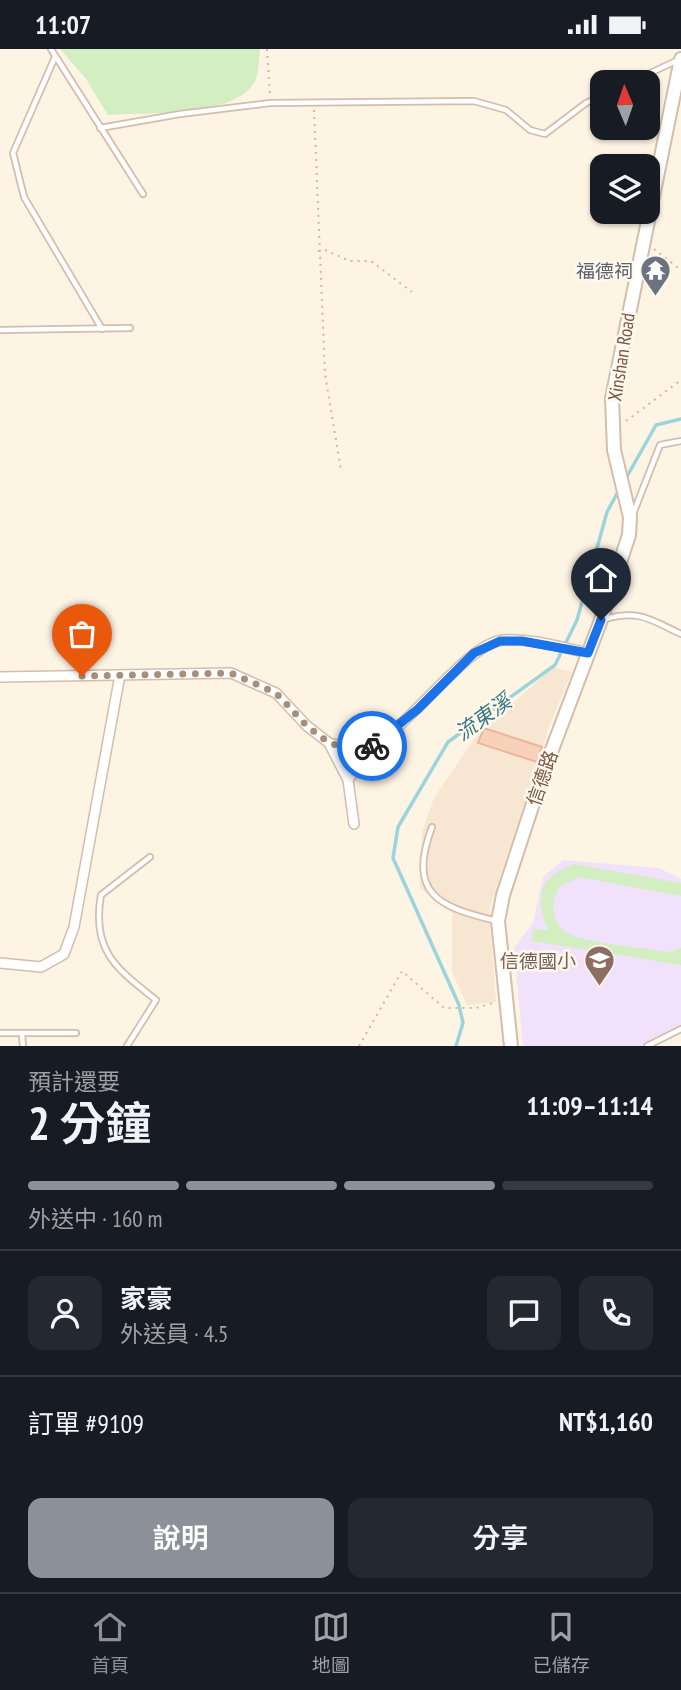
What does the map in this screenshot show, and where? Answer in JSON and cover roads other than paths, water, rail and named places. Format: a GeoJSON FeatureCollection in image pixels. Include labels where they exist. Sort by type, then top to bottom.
{"type":"FeatureCollection","features":[{"type":"Feature","properties":{"kind":"street","name":"Xinshan Road"},"geometry":{"type":"LineString","coordinates":[[629,521],[614,450],[612,398],[681,59]]}},
{"type":"Feature","properties":{"kind":"street","name":"信德路"},"geometry":{"type":"LineString","coordinates":[[511,1046],[498,921],[503,895],[582,651],[601,620],[629,535],[629,521]]}},
{"type":"Feature","properties":{"kind":"street"},"geometry":{"type":"LineString","coordinates":[[0,677],[231,673],[276,693],[307,726],[329,743],[361,752],[418,709],[474,653],[500,641],[522,641],[582,651]]}},
{"type":"Feature","properties":{"kind":"street"},"geometry":{"type":"LineString","coordinates":[[0,963],[41,967],[64,954],[74,927],[120,675]]}},
{"type":"Feature","properties":{"kind":"street"},"geometry":{"type":"LineString","coordinates":[[329,743],[348,780],[354,824]]}},
{"type":"Feature","properties":{"kind":"street"},"geometry":{"type":"LineString","coordinates":[[348,780],[368,749]]}},
{"type":"Feature","properties":{"kind":"lane"},"geometry":{"type":"LineString","coordinates":[[51,49],[143,194]]}},
{"type":"Feature","properties":{"kind":"lane"},"geometry":{"type":"LineString","coordinates":[[55,57],[13,153],[24,197],[102,328]]}},
{"type":"Feature","properties":{"kind":"lane"},"geometry":{"type":"LineString","coordinates":[[657,70],[681,59]]}},
{"type":"Feature","properties":{"kind":"lane"},"geometry":{"type":"LineString","coordinates":[[100,128],[180,114],[270,103],[474,101],[506,110],[530,130],[545,134],[590,101]]}},
{"type":"Feature","properties":{"kind":"lane"},"geometry":{"type":"LineString","coordinates":[[0,330],[130,328]]}},
{"type":"Feature","properties":{"kind":"lane"},"geometry":{"type":"LineString","coordinates":[[629,521],[660,445],[681,442]]}},
{"type":"Feature","properties":{"kind":"lane"},"geometry":{"type":"LineString","coordinates":[[601,620],[622,614],[640,614],[681,634]]}},
{"type":"Feature","properties":{"kind":"lane"},"geometry":{"type":"LineString","coordinates":[[432,827],[425,847],[423,880],[429,893],[462,912],[498,921]]}},
{"type":"Feature","properties":{"kind":"lane"},"geometry":{"type":"LineString","coordinates":[[127,1046],[156,1000],[115,967],[103,945],[99,909],[101,895],[150,857]]}},
{"type":"Feature","properties":{"kind":"lane"},"geometry":{"type":"LineString","coordinates":[[647,1046],[681,1029]]}},
{"type":"Feature","properties":{"kind":"lane"},"geometry":{"type":"LineString","coordinates":[[0,1033],[76,1033]]}},
{"type":"Feature","properties":{"kind":"lane"},"geometry":{"type":"LineString","coordinates":[[22,1035],[23,1046]]}},
{"type":"Feature","properties":{"kind":"waterway","name":"流東溪"},"geometry":{"type":"LineString","coordinates":[[625,480],[656,425],[681,419]]}},
{"type":"Feature","properties":{"kind":"waterway","name":"流東溪"},"geometry":{"type":"LineString","coordinates":[[456,1046],[463,1023],[459,1005],[393,858],[398,827],[448,742],[555,665],[577,620],[607,512],[619,490]]}},
{"type":"Feature","properties":{"kind":"place","name":"福德祠"},"geometry":{"type":"Point","coordinates":[656,298]}},
{"type":"Feature","properties":{"kind":"place","name":"信德國小"},"geometry":{"type":"Point","coordinates":[599,988]}}]}
